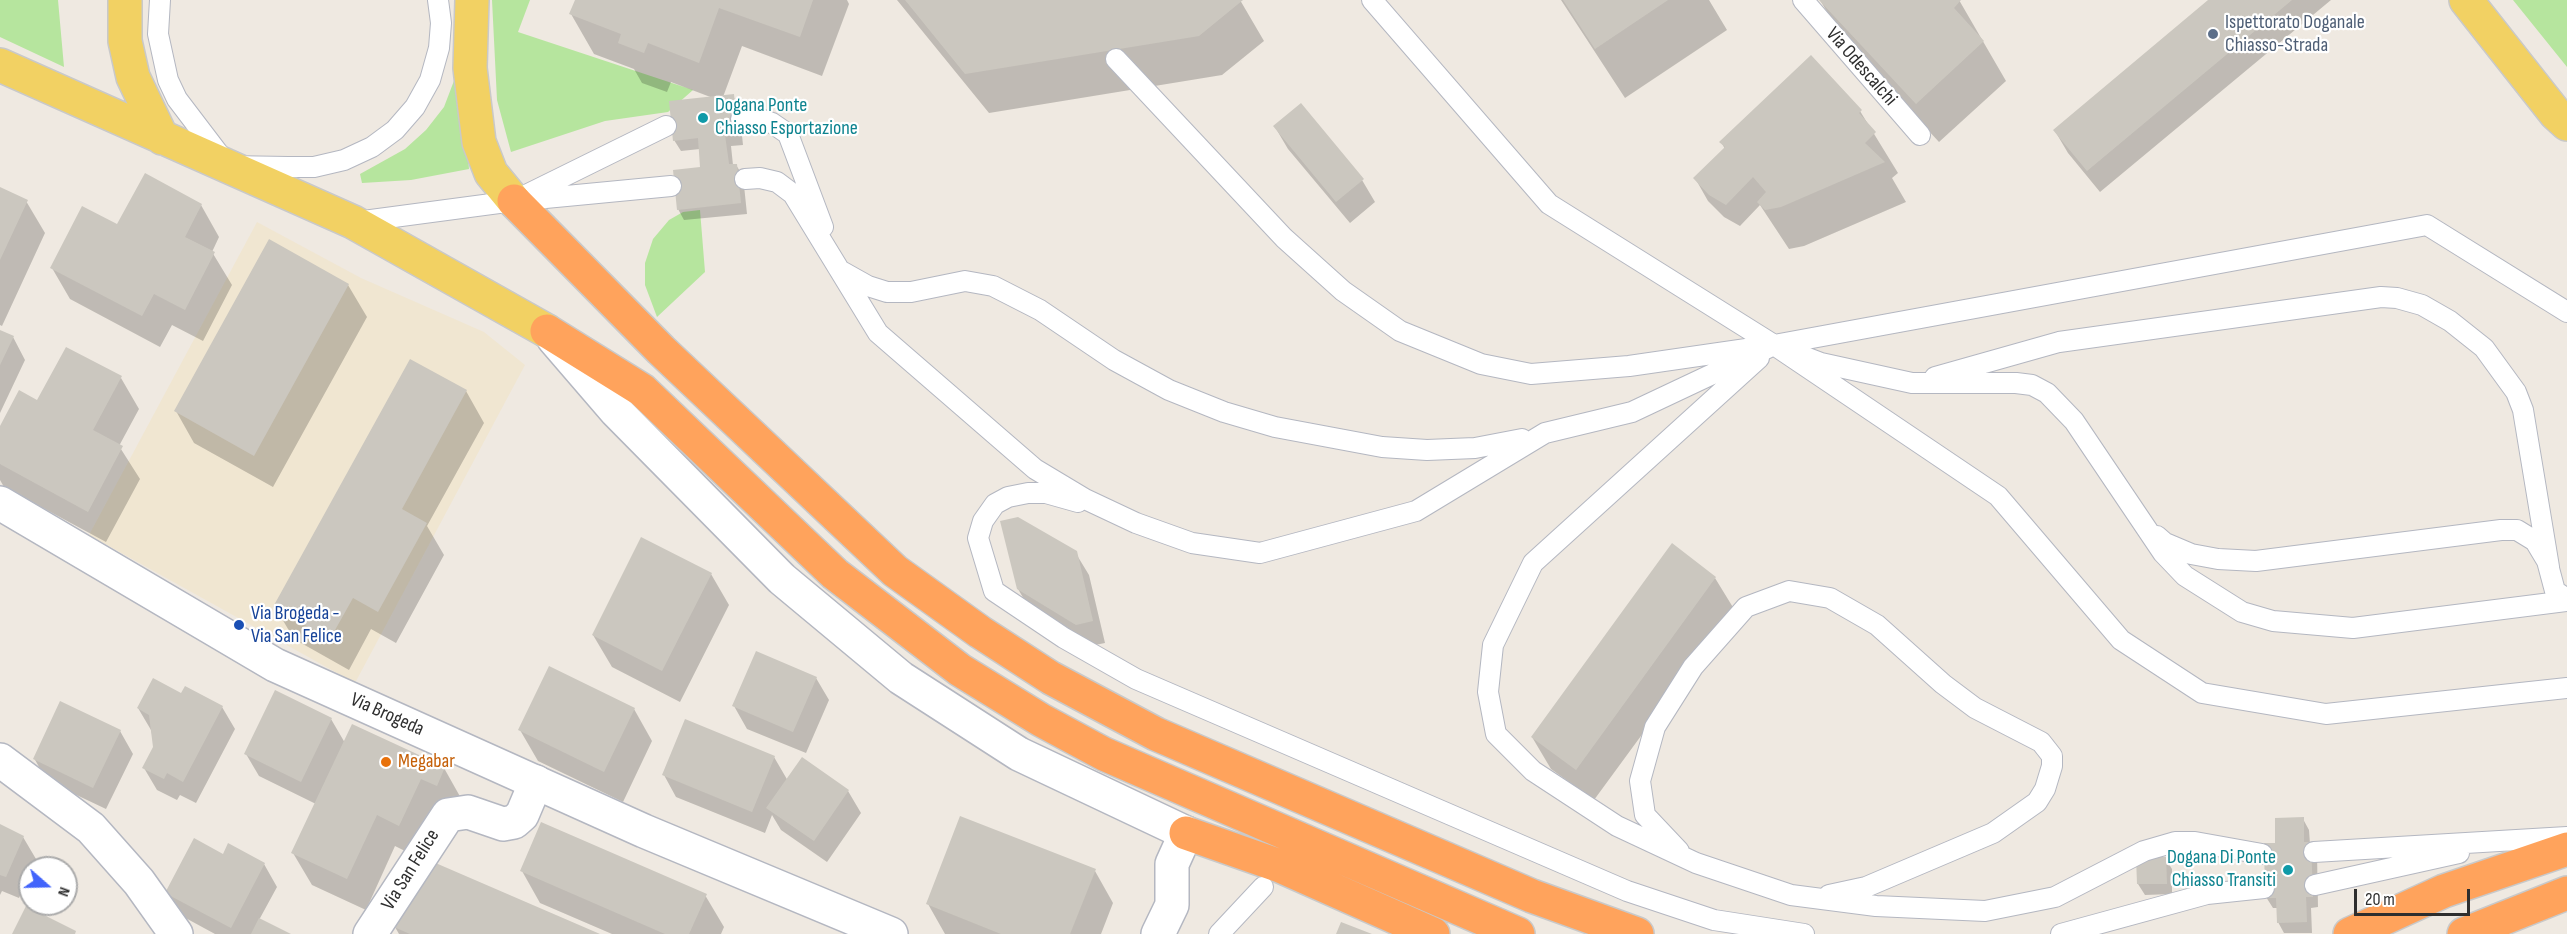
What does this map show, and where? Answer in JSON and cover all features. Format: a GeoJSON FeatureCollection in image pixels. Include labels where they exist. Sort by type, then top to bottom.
{"type":"FeatureCollection","features":[{"type":"Feature","properties":{"kind":"highway"},"geometry":{"type":"LineString","coordinates":[[514,201],[661,350],[895,571],[980,632],[1051,678],[1106,709],[1167,739],[1532,896],[1637,934]]}},
{"type":"Feature","properties":{"kind":"highway"},"geometry":{"type":"LineString","coordinates":[[547,331],[642,390],[835,574],[960,670],[1104,754],[1518,934]]}},
{"type":"Feature","properties":{"kind":"highway"},"geometry":{"type":"LineString","coordinates":[[1186,833],[1280,866],[1433,934]]}},
{"type":"Feature","properties":{"kind":"highway"},"geometry":{"type":"LineString","coordinates":[[2350,934],[2444,891],[2567,849]]}},
{"type":"Feature","properties":{"kind":"highway"},"geometry":{"type":"LineString","coordinates":[[2464,934],[2567,893]]}},
{"type":"Feature","properties":{"kind":"main road"},"geometry":{"type":"LineString","coordinates":[[125,0],[125,41],[133,77],[162,138]]}},
{"type":"Feature","properties":{"kind":"main road"},"geometry":{"type":"LineString","coordinates":[[472,0],[470,68],[479,142],[491,173],[514,201]]}},
{"type":"Feature","properties":{"kind":"main road"},"geometry":{"type":"LineString","coordinates":[[2466,0],[2562,119]]}},
{"type":"Feature","properties":{"kind":"main road"},"geometry":{"type":"LineString","coordinates":[[0,65],[353,222],[547,331]]}},
{"type":"Feature","properties":{"kind":"street"},"geometry":{"type":"LineString","coordinates":[[547,331],[616,411],[782,579],[901,678],[1019,754],[1186,833],[1172,864],[1172,905],[1158,934]]}},
{"type":"Feature","properties":{"kind":"street","name":"Via Brogeda"},"geometry":{"type":"LineString","coordinates":[[0,503],[275,665],[644,831],[891,934]]}},
{"type":"Feature","properties":{"kind":"street"},"geometry":{"type":"LineString","coordinates":[[0,760],[92,828],[138,882],[176,934]]}},
{"type":"Feature","properties":{"kind":"street","name":"Via San Felice"},"geometry":{"type":"LineString","coordinates":[[370,934],[443,820],[461,811],[503,825],[514,822],[522,815],[536,782]]}},
{"type":"Feature","properties":{"kind":"lane"},"geometry":{"type":"LineString","coordinates":[[160,0],[158,34],[160,53],[168,80],[177,99],[228,165],[314,167],[344,160],[372,147],[395,130],[415,107],[430,80],[440,40],[441,23],[438,0]]}},
{"type":"Feature","properties":{"kind":"lane"},"geometry":{"type":"LineString","coordinates":[[1372,0],[1549,204],[1774,345],[1998,496],[2121,640],[2202,693],[2326,714],[2567,688]]}},
{"type":"Feature","properties":{"kind":"lane","name":"Via Odescalchi"},"geometry":{"type":"LineString","coordinates":[[1803,0],[1920,135]]}},
{"type":"Feature","properties":{"kind":"lane"},"geometry":{"type":"LineString","coordinates":[[1116,59],[1284,238],[1343,291],[1400,331],[1481,364],[1531,374],[1629,366],[1774,345],[2427,225],[2567,312]]}},
{"type":"Feature","properties":{"kind":"lane"},"geometry":{"type":"LineString","coordinates":[[741,119],[760,119],[772,123],[788,134],[840,270],[868,286],[887,292],[911,292],[964,281],[1002,290],[1040,310],[1114,360],[1169,390],[1224,412],[1275,427],[1382,447],[1427,450],[1475,448],[1632,412],[1774,345],[1843,369],[1912,383],[2016,383],[2032,385],[2047,393],[2074,421],[2163,553],[2185,576],[2242,612],[2273,621],[2337,627],[2370,627],[2567,600]]}},
{"type":"Feature","properties":{"kind":"lane"},"geometry":{"type":"LineString","coordinates":[[514,201],[666,126]]}},
{"type":"Feature","properties":{"kind":"lane"},"geometry":{"type":"LineString","coordinates":[[745,179],[760,178],[777,182],[793,194],[878,333],[1035,469],[1085,499],[1132,522]]}},
{"type":"Feature","properties":{"kind":"lane"},"geometry":{"type":"LineString","coordinates":[[353,222],[514,201],[671,186]]}},
{"type":"Feature","properties":{"kind":"lane"},"geometry":{"type":"LineString","coordinates":[[1912,383],[2059,342],[2381,297],[2405,300],[2422,305],[2450,321],[2484,348],[2516,392],[2523,410],[2548,567]]}},
{"type":"Feature","properties":{"kind":"lane"},"geometry":{"type":"LineString","coordinates":[[1774,345],[1533,563],[1492,645],[1488,692],[1496,734],[1533,771],[1607,820],[1696,863],[1791,895],[1876,906],[1985,911],[2055,897],[2144,851],[2175,842],[2195,842],[2262,854]]}},
{"type":"Feature","properties":{"kind":"lane"},"geometry":{"type":"LineString","coordinates":[[1545,433],[1416,511],[1260,553],[1192,543],[1066,498],[1028,493],[1008,497],[995,504],[983,521],[978,538],[989,578],[1000,597],[1064,639],[1136,679],[1627,891],[1714,920],[1804,934]]}},
{"type":"Feature","properties":{"kind":"lane"},"geometry":{"type":"LineString","coordinates":[[2139,520],[2165,543],[2191,554],[2218,559],[2256,561],[2501,530],[2517,530],[2535,541],[2544,554],[2555,591],[2567,600]]}},
{"type":"Feature","properties":{"kind":"lane"},"geometry":{"type":"LineString","coordinates":[[1696,863],[1674,847],[1645,815],[1640,781],[1655,728],[1693,667],[1746,607],[1789,591],[1830,598],[1877,625],[1943,684],[1975,708],[2030,735],[2048,748],[2052,756],[2052,766],[2045,789],[2037,802],[2019,817],[1993,832],[1866,887],[1819,897],[1791,895]]}},
{"type":"Feature","properties":{"kind":"lane"},"geometry":{"type":"LineString","coordinates":[[2314,852],[2567,837]]}},
{"type":"Feature","properties":{"kind":"lane"},"geometry":{"type":"LineString","coordinates":[[2315,885],[2502,841]]}},
{"type":"Feature","properties":{"kind":"lane"},"geometry":{"type":"LineString","coordinates":[[1219,934],[1263,887]]}},
{"type":"Feature","properties":{"kind":"lane"},"geometry":{"type":"LineString","coordinates":[[2061,934],[2207,894],[2264,888]]}},
{"type":"Feature","properties":{"kind":"shaded area"},"geometry":{"type":"Polygon","coordinates":[[[257,222],[361,278],[484,332],[525,365],[355,683],[89,535],[257,222]]]}},
{"type":"Feature","properties":{"kind":"green space"},"geometry":{"type":"Polygon","coordinates":[[[0,0],[58,0],[64,67],[0,37],[0,0]]]}},
{"type":"Feature","properties":{"kind":"green space"},"geometry":{"type":"Polygon","coordinates":[[[492,0],[530,0],[518,32],[693,90],[668,112],[605,121],[511,152],[497,100],[492,0]]]}},
{"type":"Feature","properties":{"kind":"green space"},"geometry":{"type":"Polygon","coordinates":[[[2513,0],[2567,0],[2567,67],[2513,0]]]}},
{"type":"Feature","properties":{"kind":"green space"},"geometry":{"type":"Polygon","coordinates":[[[460,65],[469,169],[411,180],[362,183],[360,174],[405,149],[426,130],[444,107],[460,65]]]}},
{"type":"Feature","properties":{"kind":"green space"},"geometry":{"type":"Polygon","coordinates":[[[700,210],[705,272],[657,317],[645,285],[645,263],[653,239],[669,220],[683,212],[700,210]]]}},
{"type":"Feature","properties":{"kind":"building"},"geometry":{"type":"Polygon","coordinates":[[[575,0],[813,0],[800,37],[719,8],[699,63],[648,43],[644,53],[618,43],[621,34],[569,14],[575,0]]]}},
{"type":"Feature","properties":{"kind":"building"},"geometry":{"type":"Polygon","coordinates":[[[905,0],[1243,0],[1199,36],[965,74],[905,0]]]}},
{"type":"Feature","properties":{"kind":"building"},"geometry":{"type":"Polygon","coordinates":[[[1563,0],[1668,0],[1595,49],[1563,0]]]}},
{"type":"Feature","properties":{"kind":"building"},"geometry":{"type":"Polygon","coordinates":[[[1819,0],[1961,0],[1954,8],[1984,41],[1916,104],[1819,0]]]}},
{"type":"Feature","properties":{"kind":"building","name":"Ispettorato Doganale Chiasso-Strada"},"geometry":{"type":"Polygon","coordinates":[[[2208,0],[2292,0],[2087,171],[2053,130],[2208,0]]]}},
{"type":"Feature","properties":{"kind":"building"},"geometry":{"type":"Polygon","coordinates":[[[1811,55],[1862,110],[1859,113],[1876,132],[1865,143],[1885,162],[1781,207],[1765,210],[1757,202],[1766,192],[1753,177],[1726,205],[1709,195],[1693,178],[1725,147],[1719,142],[1811,55]]]}},
{"type":"Feature","properties":{"kind":"building"},"geometry":{"type":"Polygon","coordinates":[[[734,94],[738,134],[725,135],[729,164],[737,164],[741,203],[677,210],[673,170],[700,167],[698,138],[673,141],[669,101],[734,94]]]}},
{"type":"Feature","properties":{"kind":"building"},"geometry":{"type":"Polygon","coordinates":[[[1301,103],[1364,179],[1336,202],[1273,126],[1301,103]]]}},
{"type":"Feature","properties":{"kind":"building"},"geometry":{"type":"Polygon","coordinates":[[[145,173],[202,204],[185,237],[215,252],[185,310],[154,294],[142,316],[50,268],[82,206],[117,224],[145,173]]]}},
{"type":"Feature","properties":{"kind":"building"},"geometry":{"type":"Polygon","coordinates":[[[0,187],[28,200],[0,260],[0,187]]]}},
{"type":"Feature","properties":{"kind":"building"},"geometry":{"type":"Polygon","coordinates":[[[269,239],[349,284],[254,456],[174,411],[269,239]]]}},
{"type":"Feature","properties":{"kind":"building"},"geometry":{"type":"Polygon","coordinates":[[[0,330],[14,336],[0,365],[0,330]]]}},
{"type":"Feature","properties":{"kind":"building"},"geometry":{"type":"Polygon","coordinates":[[[66,347],[122,376],[93,430],[123,446],[88,512],[0,464],[0,426],[19,390],[37,400],[66,347]]]}},
{"type":"Feature","properties":{"kind":"building"},"geometry":{"type":"Polygon","coordinates":[[[410,359],[467,390],[402,509],[427,523],[378,612],[353,598],[330,639],[273,607],[410,359]]]}},
{"type":"Feature","properties":{"kind":"building"},"geometry":{"type":"Polygon","coordinates":[[[1018,517],[1077,551],[1093,621],[1076,625],[1017,589],[1000,521],[1018,517]]]}},
{"type":"Feature","properties":{"kind":"building"},"geometry":{"type":"Polygon","coordinates":[[[641,537],[712,573],[662,671],[592,635],[641,537]]]}},
{"type":"Feature","properties":{"kind":"building"},"geometry":{"type":"Polygon","coordinates":[[[1672,543],[1716,577],[1576,770],[1531,737],[1672,543]]]}},
{"type":"Feature","properties":{"kind":"building"},"geometry":{"type":"Polygon","coordinates":[[[756,651],[817,677],[793,732],[732,706],[756,651]]]}},
{"type":"Feature","properties":{"kind":"building"},"geometry":{"type":"Polygon","coordinates":[[[549,666],[635,708],[604,772],[518,730],[549,666]]]}},
{"type":"Feature","properties":{"kind":"building"},"geometry":{"type":"Polygon","coordinates":[[[153,678],[181,693],[185,686],[223,706],[183,782],[167,773],[164,779],[142,768],[153,747],[149,715],[137,708],[153,678]]]}},
{"type":"Feature","properties":{"kind":"building"},"geometry":{"type":"Polygon","coordinates":[[[275,690],[332,718],[301,782],[244,754],[275,690]]]}},
{"type":"Feature","properties":{"kind":"building"},"geometry":{"type":"Polygon","coordinates":[[[60,701],[121,730],[93,788],[33,759],[60,701]]]}},
{"type":"Feature","properties":{"kind":"building"},"geometry":{"type":"Polygon","coordinates":[[[685,719],[775,756],[752,812],[662,775],[685,719]]]}},
{"type":"Feature","properties":{"kind":"building"},"geometry":{"type":"Polygon","coordinates":[[[352,724],[445,767],[437,786],[421,779],[399,826],[377,815],[347,879],[291,853],[352,724]]]}},
{"type":"Feature","properties":{"kind":"building"},"geometry":{"type":"Polygon","coordinates":[[[802,757],[849,790],[814,841],[766,808],[802,757]]]}},
{"type":"Feature","properties":{"kind":"building"},"geometry":{"type":"Polygon","coordinates":[[[960,816],[1096,869],[1070,934],[1001,934],[926,904],[960,816]]]}},
{"type":"Feature","properties":{"kind":"building","name":"Dogana Di Ponte Chiasso Transiti"},"geometry":{"type":"Polygon","coordinates":[[[2304,817],[2304,842],[2311,842],[2313,897],[2306,897],[2307,922],[2277,923],[2276,898],[2265,898],[2264,843],[2275,843],[2275,818],[2304,817]]]}},
{"type":"Feature","properties":{"kind":"building"},"geometry":{"type":"Polygon","coordinates":[[[541,822],[707,894],[689,934],[665,934],[520,871],[541,822]]]}},
{"type":"Feature","properties":{"kind":"building"},"geometry":{"type":"Polygon","coordinates":[[[0,824],[24,836],[6,877],[0,875],[0,824]]]}},
{"type":"Feature","properties":{"kind":"building"},"geometry":{"type":"Polygon","coordinates":[[[194,838],[223,854],[228,843],[265,863],[231,928],[165,893],[194,838]]]}},
{"type":"Feature","properties":{"kind":"building"},"geometry":{"type":"Polygon","coordinates":[[[2136,857],[2166,857],[2167,884],[2137,884],[2136,857]]]}},
{"type":"Feature","properties":{"kind":"building"},"geometry":{"type":"Polygon","coordinates":[[[424,858],[600,934],[410,934],[394,927],[424,858]]]}},
{"type":"Feature","properties":{"kind":"building"},"geometry":{"type":"Polygon","coordinates":[[[21,916],[46,916],[76,931],[75,934],[12,934],[21,916]]]}},
{"type":"Feature","properties":{"kind":"building"},"geometry":{"type":"Polygon","coordinates":[[[259,918],[291,934],[251,934],[259,918]]]}},
{"type":"Feature","properties":{"kind":"building"},"geometry":{"type":"Polygon","coordinates":[[[1341,922],[1372,934],[1336,934],[1341,922]]]}},
{"type":"Feature","properties":{"kind":"place","name":"Ispettorato Doganale Chiasso-Strada"},"geometry":{"type":"Point","coordinates":[2213,34]}},
{"type":"Feature","properties":{"kind":"place","name":"Dogana Ponte Chiasso Esportazione"},"geometry":{"type":"Point","coordinates":[703,118]}},
{"type":"Feature","properties":{"kind":"place","name":"Via Brogeda - Via San Felice"},"geometry":{"type":"Point","coordinates":[239,625]}},
{"type":"Feature","properties":{"kind":"place","name":"Megabar"},"geometry":{"type":"Point","coordinates":[386,762]}},
{"type":"Feature","properties":{"kind":"place","name":"Dogana Di Ponte Chiasso Transiti"},"geometry":{"type":"Point","coordinates":[2288,870]}}]}
